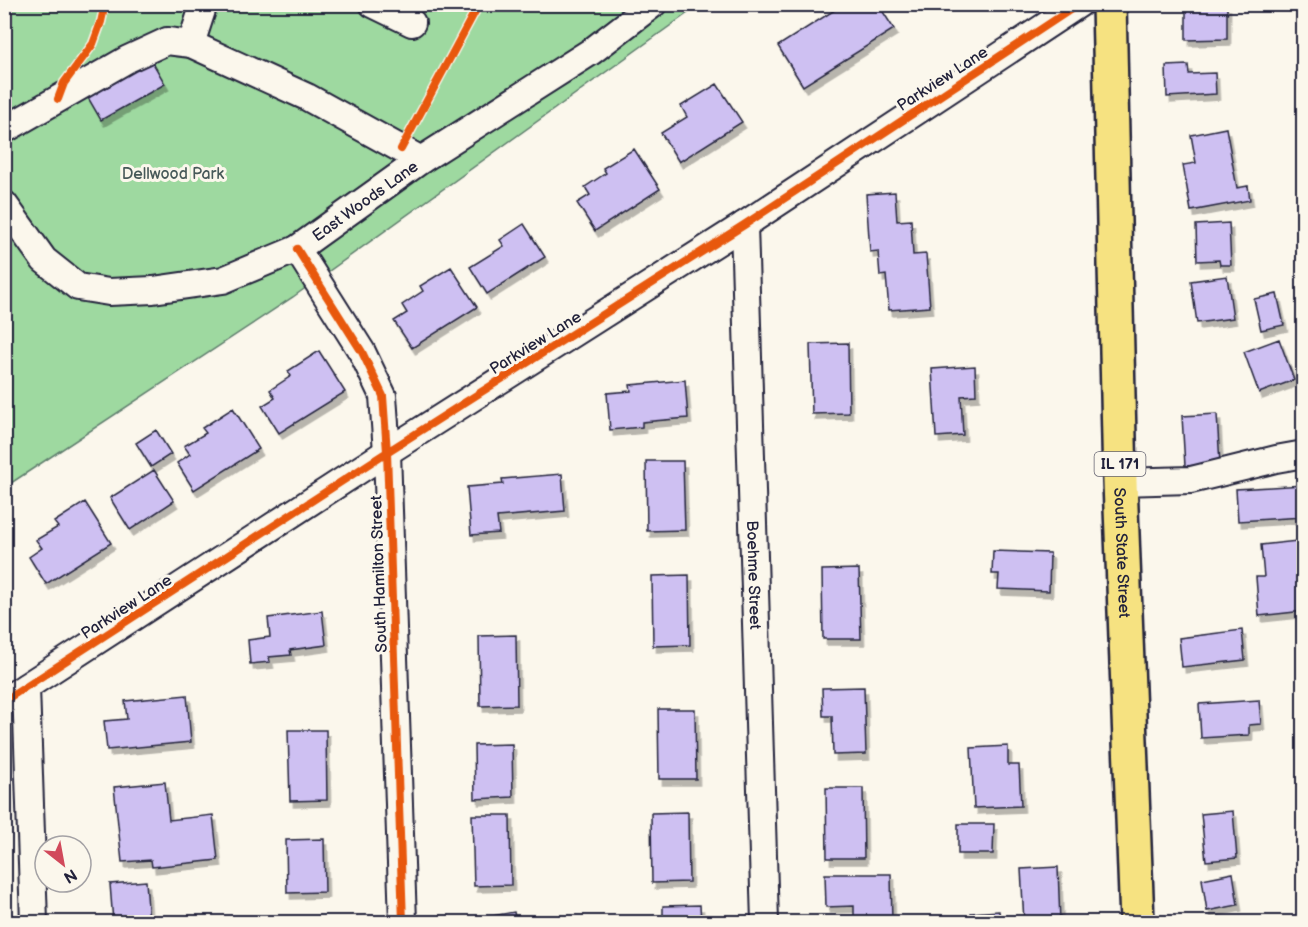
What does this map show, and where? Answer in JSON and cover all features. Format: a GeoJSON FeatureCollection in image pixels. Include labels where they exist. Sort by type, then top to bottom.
{"type":"FeatureCollection","features":[{"type":"Feature","properties":{"kind":"main road","name":"South State Street"},"geometry":{"type":"LineString","coordinates":[[1109,4],[1120,482],[1137,922]]}},
{"type":"Feature","properties":{"kind":"street"},"geometry":{"type":"LineString","coordinates":[[191,44],[204,4]]}},
{"type":"Feature","properties":{"kind":"street"},"geometry":{"type":"LineString","coordinates":[[373,4],[412,23]]}},
{"type":"Feature","properties":{"kind":"street","name":"East Woods Lane"},"geometry":{"type":"LineString","coordinates":[[4,204],[44,260],[78,287],[109,292],[153,290],[223,280],[297,249],[421,160],[592,51],[653,4]]}},
{"type":"Feature","properties":{"kind":"street","name":"Parkview Lane"},"geometry":{"type":"LineString","coordinates":[[4,701],[387,452],[744,225],[1079,4]]}},
{"type":"Feature","properties":{"kind":"street"},"geometry":{"type":"LineString","coordinates":[[4,130],[128,59],[167,41],[191,44],[308,97],[421,160]]}},
{"type":"Feature","properties":{"kind":"street","name":"Boehme Street"},"geometry":{"type":"LineString","coordinates":[[744,225],[765,922]]}},
{"type":"Feature","properties":{"kind":"street","name":"South Hamilton Street"},"geometry":{"type":"LineString","coordinates":[[297,249],[362,352],[383,396],[387,452],[403,922]]}},
{"type":"Feature","properties":{"kind":"street"},"geometry":{"type":"LineString","coordinates":[[1120,482],[1191,480],[1304,454]]}},
{"type":"Feature","properties":{"kind":"street"},"geometry":{"type":"LineString","coordinates":[[26,687],[34,922]]}},
{"type":"Feature","properties":{"kind":"green space","name":"Dellwood Park"},"geometry":{"type":"Polygon","coordinates":[[[5,5],[699,5],[293,297],[5,487],[5,5]]]}},
{"type":"Feature","properties":{"kind":"building"},"geometry":{"type":"Polygon","coordinates":[[[844,4],[878,4],[894,29],[803,86],[778,46],[844,4]]]}},
{"type":"Feature","properties":{"kind":"building"},"geometry":{"type":"Polygon","coordinates":[[[1186,5],[1227,5],[1227,39],[1186,40],[1186,5]]]}},
{"type":"Feature","properties":{"kind":"building"},"geometry":{"type":"Polygon","coordinates":[[[150,58],[165,84],[101,120],[86,94],[150,58]]]}},
{"type":"Feature","properties":{"kind":"building"},"geometry":{"type":"Polygon","coordinates":[[[1188,65],[1189,74],[1215,73],[1216,94],[1167,97],[1166,66],[1188,65]]]}},
{"type":"Feature","properties":{"kind":"building"},"geometry":{"type":"Polygon","coordinates":[[[717,84],[742,122],[679,162],[661,133],[687,117],[681,106],[717,84]]]}},
{"type":"Feature","properties":{"kind":"building"},"geometry":{"type":"Polygon","coordinates":[[[1226,128],[1237,188],[1248,186],[1250,200],[1191,211],[1183,165],[1196,163],[1191,135],[1226,128]]]}},
{"type":"Feature","properties":{"kind":"building"},"geometry":{"type":"Polygon","coordinates":[[[634,149],[660,189],[595,231],[577,203],[590,195],[585,187],[606,173],[603,168],[634,149]]]}},
{"type":"Feature","properties":{"kind":"building"},"geometry":{"type":"Polygon","coordinates":[[[895,192],[897,221],[911,220],[913,255],[926,254],[930,307],[889,310],[886,275],[880,276],[878,251],[870,252],[866,194],[895,192]]]}},
{"type":"Feature","properties":{"kind":"building"},"geometry":{"type":"Polygon","coordinates":[[[1229,223],[1231,265],[1220,265],[1219,260],[1197,261],[1196,225],[1229,223]]]}},
{"type":"Feature","properties":{"kind":"building"},"geometry":{"type":"Polygon","coordinates":[[[524,224],[545,257],[487,294],[470,267],[504,246],[500,240],[524,224]]]}},
{"type":"Feature","properties":{"kind":"building"},"geometry":{"type":"Polygon","coordinates":[[[451,267],[477,307],[412,348],[394,321],[407,313],[402,305],[423,291],[420,286],[451,267]]]}},
{"type":"Feature","properties":{"kind":"building"},"geometry":{"type":"Polygon","coordinates":[[[1227,276],[1233,318],[1197,323],[1191,281],[1227,276]]]}},
{"type":"Feature","properties":{"kind":"building"},"geometry":{"type":"Polygon","coordinates":[[[1277,294],[1284,325],[1261,330],[1254,299],[1277,294]]]}},
{"type":"Feature","properties":{"kind":"building"},"geometry":{"type":"Polygon","coordinates":[[[1279,339],[1294,380],[1259,393],[1244,352],[1279,339]]]}},
{"type":"Feature","properties":{"kind":"building"},"geometry":{"type":"Polygon","coordinates":[[[848,343],[849,413],[812,414],[810,344],[848,343]]]}},
{"type":"Feature","properties":{"kind":"building"},"geometry":{"type":"Polygon","coordinates":[[[1304,350],[1304,362],[1298,360],[1304,350]]]}},
{"type":"Feature","properties":{"kind":"building"},"geometry":{"type":"Polygon","coordinates":[[[319,351],[345,392],[279,433],[262,406],[275,398],[270,390],[291,376],[288,371],[319,351]]]}},
{"type":"Feature","properties":{"kind":"building"},"geometry":{"type":"Polygon","coordinates":[[[975,366],[976,395],[961,396],[963,435],[936,437],[932,369],[975,366]]]}},
{"type":"Feature","properties":{"kind":"building"},"geometry":{"type":"Polygon","coordinates":[[[685,380],[688,418],[642,422],[642,427],[610,430],[607,393],[631,391],[630,385],[685,380]]]}},
{"type":"Feature","properties":{"kind":"building"},"geometry":{"type":"Polygon","coordinates":[[[233,408],[259,449],[194,490],[177,463],[190,454],[184,446],[206,433],[202,428],[233,408]]]}},
{"type":"Feature","properties":{"kind":"building"},"geometry":{"type":"Polygon","coordinates":[[[1217,414],[1220,464],[1185,466],[1182,416],[1217,414]]]}},
{"type":"Feature","properties":{"kind":"building"},"geometry":{"type":"Polygon","coordinates":[[[156,430],[171,454],[151,467],[136,443],[156,430]]]}},
{"type":"Feature","properties":{"kind":"building"},"geometry":{"type":"Polygon","coordinates":[[[646,461],[683,461],[685,530],[647,531],[646,461]]]}},
{"type":"Feature","properties":{"kind":"building"},"geometry":{"type":"Polygon","coordinates":[[[154,470],[174,501],[130,530],[110,498],[154,470]]]}},
{"type":"Feature","properties":{"kind":"building"},"geometry":{"type":"Polygon","coordinates":[[[562,474],[565,511],[497,517],[499,533],[471,535],[467,487],[503,484],[502,479],[562,474]]]}},
{"type":"Feature","properties":{"kind":"building"},"geometry":{"type":"Polygon","coordinates":[[[1304,485],[1304,517],[1238,521],[1236,489],[1304,485]]]}},
{"type":"Feature","properties":{"kind":"building"},"geometry":{"type":"Polygon","coordinates":[[[85,502],[111,543],[46,584],[29,557],[42,548],[36,540],[58,527],[54,522],[85,502]]]}},
{"type":"Feature","properties":{"kind":"building"},"geometry":{"type":"Polygon","coordinates":[[[1297,541],[1304,611],[1259,616],[1256,577],[1264,577],[1261,545],[1297,541]]]}},
{"type":"Feature","properties":{"kind":"building"},"geometry":{"type":"Polygon","coordinates":[[[993,551],[1050,553],[1049,591],[998,589],[999,574],[992,574],[993,551]]]}},
{"type":"Feature","properties":{"kind":"building"},"geometry":{"type":"Polygon","coordinates":[[[859,569],[861,639],[823,639],[822,570],[859,569]]]}},
{"type":"Feature","properties":{"kind":"building"},"geometry":{"type":"Polygon","coordinates":[[[689,575],[690,645],[653,646],[652,576],[689,575]]]}},
{"type":"Feature","properties":{"kind":"building"},"geometry":{"type":"Polygon","coordinates":[[[322,611],[326,645],[290,650],[291,655],[269,657],[270,662],[250,664],[248,640],[270,637],[268,618],[322,611]]]}},
{"type":"Feature","properties":{"kind":"building"},"geometry":{"type":"Polygon","coordinates":[[[1242,630],[1245,660],[1182,667],[1179,638],[1242,630]]]}},
{"type":"Feature","properties":{"kind":"building"},"geometry":{"type":"Polygon","coordinates":[[[516,635],[517,705],[480,706],[479,636],[516,635]]]}},
{"type":"Feature","properties":{"kind":"building"},"geometry":{"type":"Polygon","coordinates":[[[864,687],[866,754],[833,755],[832,716],[823,716],[822,688],[864,687]]]}},
{"type":"Feature","properties":{"kind":"building"},"geometry":{"type":"Polygon","coordinates":[[[187,695],[191,742],[107,750],[104,721],[127,719],[125,701],[187,695]]]}},
{"type":"Feature","properties":{"kind":"building"},"geometry":{"type":"Polygon","coordinates":[[[1259,700],[1261,724],[1249,725],[1249,735],[1201,738],[1199,704],[1259,700]]]}},
{"type":"Feature","properties":{"kind":"building"},"geometry":{"type":"Polygon","coordinates":[[[658,709],[695,709],[696,779],[659,779],[658,709]]]}},
{"type":"Feature","properties":{"kind":"building"},"geometry":{"type":"Polygon","coordinates":[[[288,730],[326,730],[327,800],[290,801],[288,730]]]}},
{"type":"Feature","properties":{"kind":"building"},"geometry":{"type":"Polygon","coordinates":[[[512,744],[513,797],[475,799],[474,745],[512,744]]]}},
{"type":"Feature","properties":{"kind":"building"},"geometry":{"type":"Polygon","coordinates":[[[1008,746],[1008,765],[1019,765],[1021,806],[974,808],[971,748],[1008,746]]]}},
{"type":"Feature","properties":{"kind":"building"},"geometry":{"type":"Polygon","coordinates":[[[165,782],[169,820],[213,815],[218,860],[152,867],[151,860],[122,862],[114,787],[165,782]]]}},
{"type":"Feature","properties":{"kind":"building"},"geometry":{"type":"Polygon","coordinates":[[[826,788],[863,788],[864,858],[827,858],[826,788]]]}},
{"type":"Feature","properties":{"kind":"building"},"geometry":{"type":"Polygon","coordinates":[[[1233,811],[1237,858],[1206,861],[1201,814],[1233,811]]]}},
{"type":"Feature","properties":{"kind":"building"},"geometry":{"type":"Polygon","coordinates":[[[688,812],[689,882],[652,883],[651,813],[688,812]]]}},
{"type":"Feature","properties":{"kind":"building"},"geometry":{"type":"Polygon","coordinates":[[[472,815],[510,815],[511,885],[474,886],[472,815]]]}},
{"type":"Feature","properties":{"kind":"building"},"geometry":{"type":"Polygon","coordinates":[[[958,824],[994,824],[993,854],[958,854],[958,824]]]}},
{"type":"Feature","properties":{"kind":"building"},"geometry":{"type":"Polygon","coordinates":[[[324,839],[325,892],[287,893],[286,840],[324,839]]]}},
{"type":"Feature","properties":{"kind":"building"},"geometry":{"type":"Polygon","coordinates":[[[1058,867],[1060,922],[1024,922],[1021,869],[1058,867]]]}},
{"type":"Feature","properties":{"kind":"building"},"geometry":{"type":"Polygon","coordinates":[[[1233,873],[1238,905],[1207,911],[1202,879],[1233,873]]]}},
{"type":"Feature","properties":{"kind":"building"},"geometry":{"type":"Polygon","coordinates":[[[825,874],[891,874],[892,922],[854,922],[854,906],[826,907],[825,874]]]}},
{"type":"Feature","properties":{"kind":"building"},"geometry":{"type":"Polygon","coordinates":[[[146,881],[149,922],[113,922],[110,884],[146,881]]]}},
{"type":"Feature","properties":{"kind":"building"},"geometry":{"type":"Polygon","coordinates":[[[700,905],[701,922],[663,922],[663,906],[700,905]]]}},
{"type":"Feature","properties":{"kind":"building"},"geometry":{"type":"Polygon","coordinates":[[[999,911],[1000,922],[972,922],[971,913],[999,911]]]}},
{"type":"Feature","properties":{"kind":"building"},"geometry":{"type":"Polygon","coordinates":[[[514,912],[516,922],[476,922],[475,919],[514,912]]]}},
{"type":"Feature","properties":{"kind":"cycle path"},"geometry":{"type":"LineString","coordinates":[[58,99],[64,83],[93,44],[105,4]]}},
{"type":"Feature","properties":{"kind":"cycle path"},"geometry":{"type":"LineString","coordinates":[[401,149],[479,4]]}},
{"type":"Feature","properties":{"kind":"cycle path"},"geometry":{"type":"LineString","coordinates":[[4,701],[387,452],[744,225],[1079,4]]}},
{"type":"Feature","properties":{"kind":"cycle path"},"geometry":{"type":"LineString","coordinates":[[297,249],[362,352],[383,396],[387,452],[403,922]]}}]}
